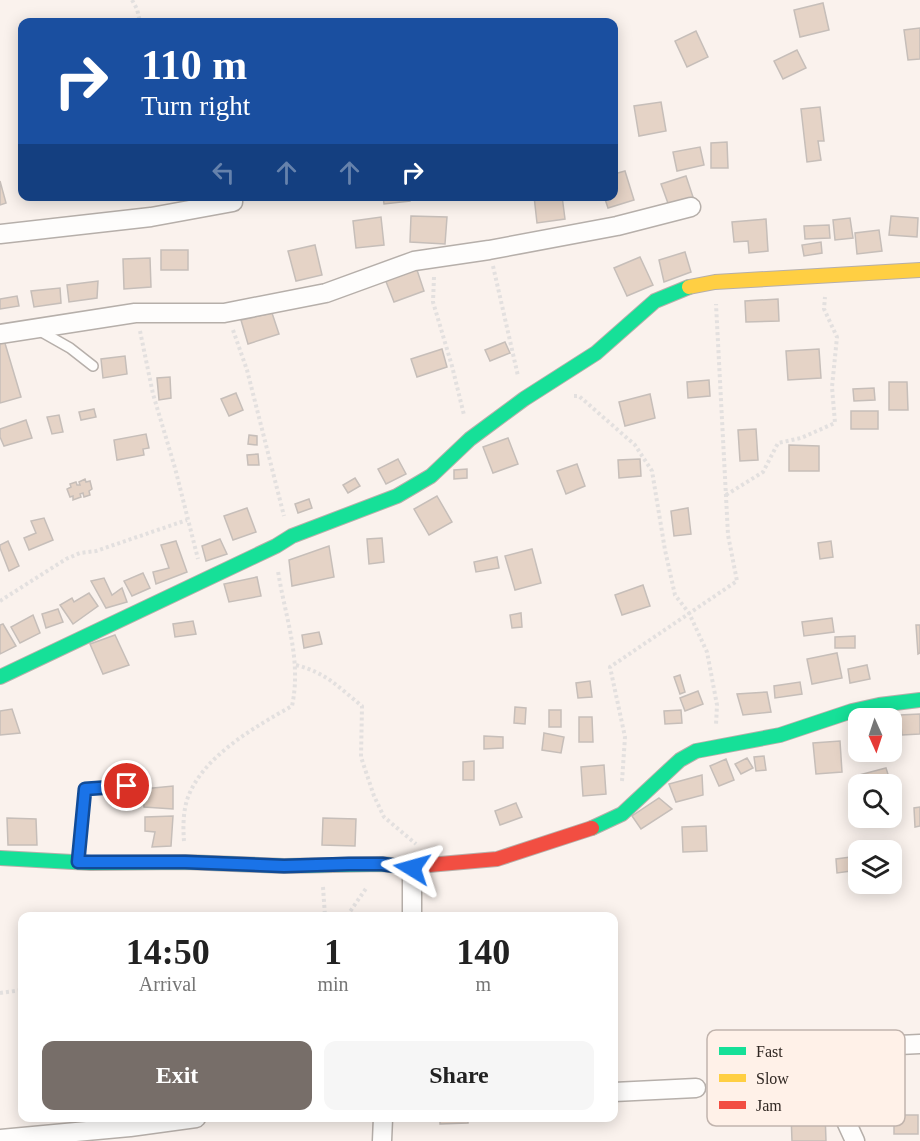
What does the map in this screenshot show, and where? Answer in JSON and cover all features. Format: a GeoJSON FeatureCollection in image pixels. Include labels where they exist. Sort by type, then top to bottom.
{"type":"FeatureCollection","features":[{"type":"Feature","properties":{"kind":"street"},"geometry":{"type":"LineString","coordinates":[[0,234],[151,217],[233,202]]}},
{"type":"Feature","properties":{"kind":"street"},"geometry":{"type":"LineString","coordinates":[[0,334],[135,313],[224,313],[326,293],[414,261],[489,250],[616,226],[691,207]]}},
{"type":"Feature","properties":{"kind":"street"},"geometry":{"type":"LineString","coordinates":[[0,677],[276,546],[292,536],[397,496],[431,476],[470,439],[524,399],[596,353],[655,301],[686,288],[715,282],[920,270]]}},
{"type":"Feature","properties":{"kind":"street"},"geometry":{"type":"LineString","coordinates":[[0,858],[78,862],[185,862],[284,866],[382,864],[412,868],[497,859],[597,826],[622,814],[680,760],[696,751],[780,735],[852,711],[920,699]]}},
{"type":"Feature","properties":{"kind":"street"},"geometry":{"type":"LineString","coordinates":[[412,868],[412,912]]}},
{"type":"Feature","properties":{"kind":"street"},"geometry":{"type":"LineString","coordinates":[[905,1045],[920,1044]]}},
{"type":"Feature","properties":{"kind":"street"},"geometry":{"type":"LineString","coordinates":[[618,1092],[696,1088]]}},
{"type":"Feature","properties":{"kind":"street"},"geometry":{"type":"LineString","coordinates":[[0,1139],[167,1122]]}},
{"type":"Feature","properties":{"kind":"street"},"geometry":{"type":"LineString","coordinates":[[382,1141],[383,1122]]}},
{"type":"Feature","properties":{"kind":"street"},"geometry":{"type":"LineString","coordinates":[[848,1126],[855,1141]]}},
{"type":"Feature","properties":{"kind":"lane"},"geometry":{"type":"LineString","coordinates":[[38,329],[70,348],[93,366]]}},
{"type":"Feature","properties":{"kind":"lane"},"geometry":{"type":"LineString","coordinates":[[78,862],[85,789],[114,786],[139,787]]}},
{"type":"Feature","properties":{"kind":"path"},"geometry":{"type":"LineString","coordinates":[[132,0],[139,18]]}},
{"type":"Feature","properties":{"kind":"path"},"geometry":{"type":"LineString","coordinates":[[489,250],[524,399]]}},
{"type":"Feature","properties":{"kind":"path"},"geometry":{"type":"LineString","coordinates":[[435,258],[433,302],[470,439]]}},
{"type":"Feature","properties":{"kind":"path"},"geometry":{"type":"LineString","coordinates":[[726,495],[763,472],[778,443],[801,438],[835,423],[832,387],[837,337],[824,309],[826,275]]}},
{"type":"Feature","properties":{"kind":"path"},"geometry":{"type":"LineString","coordinates":[[621,789],[625,737],[610,667],[737,581],[728,535],[715,282]]}},
{"type":"Feature","properties":{"kind":"path"},"geometry":{"type":"LineString","coordinates":[[135,313],[153,394],[204,580]]}},
{"type":"Feature","properties":{"kind":"path"},"geometry":{"type":"LineString","coordinates":[[224,313],[238,341],[247,370],[285,519],[292,536]]}},
{"type":"Feature","properties":{"kind":"path"},"geometry":{"type":"LineString","coordinates":[[568,396],[579,396],[609,420],[635,445],[652,471],[664,550],[675,595],[689,613],[708,652],[717,705],[715,746]]}},
{"type":"Feature","properties":{"kind":"path"},"geometry":{"type":"LineString","coordinates":[[0,601],[66,559],[80,553],[96,551],[187,519]]}},
{"type":"Feature","properties":{"kind":"path"},"geometry":{"type":"LineString","coordinates":[[185,862],[183,824],[187,800],[198,778],[250,730],[292,706],[296,688],[296,665],[276,546]]}},
{"type":"Feature","properties":{"kind":"path"},"geometry":{"type":"LineString","coordinates":[[296,665],[325,675],[362,706],[361,757],[374,796],[384,817],[419,847]]}},
{"type":"Feature","properties":{"kind":"path"},"geometry":{"type":"LineString","coordinates":[[0,993],[18,991]]}},
{"type":"Feature","properties":{"kind":"building"},"geometry":{"type":"Polygon","coordinates":[[[823,3],[829,30],[800,37],[794,10],[823,3]]]}},
{"type":"Feature","properties":{"kind":"building"},"geometry":{"type":"Polygon","coordinates":[[[920,28],[920,59],[908,60],[904,30],[920,28]]]}},
{"type":"Feature","properties":{"kind":"building"},"geometry":{"type":"Polygon","coordinates":[[[696,31],[708,57],[687,67],[675,41],[696,31]]]}},
{"type":"Feature","properties":{"kind":"building"},"geometry":{"type":"Polygon","coordinates":[[[797,50],[806,68],[783,79],[774,61],[797,50]]]}},
{"type":"Feature","properties":{"kind":"building"},"geometry":{"type":"Polygon","coordinates":[[[661,102],[666,131],[639,136],[634,106],[661,102]]]}},
{"type":"Feature","properties":{"kind":"building"},"geometry":{"type":"Polygon","coordinates":[[[820,107],[824,141],[818,141],[821,160],[807,162],[801,109],[820,107]]]}},
{"type":"Feature","properties":{"kind":"building"},"geometry":{"type":"Polygon","coordinates":[[[727,142],[728,168],[711,168],[711,143],[727,142]]]}},
{"type":"Feature","properties":{"kind":"building"},"geometry":{"type":"Polygon","coordinates":[[[700,147],[704,165],[677,171],[673,152],[700,147]]]}},
{"type":"Feature","properties":{"kind":"building"},"geometry":{"type":"Polygon","coordinates":[[[625,171],[634,200],[608,208],[606,201],[618,201],[618,173],[625,171]]]}},
{"type":"Feature","properties":{"kind":"building"},"geometry":{"type":"Polygon","coordinates":[[[686,176],[693,197],[669,206],[661,184],[686,176]]]}},
{"type":"Feature","properties":{"kind":"building"},"geometry":{"type":"Polygon","coordinates":[[[0,181],[6,203],[0,205],[0,181]]]}},
{"type":"Feature","properties":{"kind":"building"},"geometry":{"type":"Polygon","coordinates":[[[384,201],[410,201],[384,204],[384,201]]]}},
{"type":"Feature","properties":{"kind":"building"},"geometry":{"type":"Polygon","coordinates":[[[535,201],[563,201],[565,219],[537,223],[535,201]]]}},
{"type":"Feature","properties":{"kind":"building"},"geometry":{"type":"Polygon","coordinates":[[[411,216],[447,217],[445,244],[410,242],[411,216]]]}},
{"type":"Feature","properties":{"kind":"building"},"geometry":{"type":"Polygon","coordinates":[[[891,216],[918,218],[917,237],[889,235],[891,216]]]}},
{"type":"Feature","properties":{"kind":"building"},"geometry":{"type":"Polygon","coordinates":[[[381,217],[384,245],[356,248],[353,221],[381,217]]]}},
{"type":"Feature","properties":{"kind":"building"},"geometry":{"type":"Polygon","coordinates":[[[850,218],[853,238],[835,240],[833,220],[850,218]]]}},
{"type":"Feature","properties":{"kind":"building"},"geometry":{"type":"Polygon","coordinates":[[[766,219],[768,251],[749,253],[748,241],[734,242],[732,222],[766,219]]]}},
{"type":"Feature","properties":{"kind":"building"},"geometry":{"type":"Polygon","coordinates":[[[829,225],[830,238],[805,239],[804,226],[829,225]]]}},
{"type":"Feature","properties":{"kind":"building"},"geometry":{"type":"Polygon","coordinates":[[[879,230],[882,251],[857,254],[855,233],[879,230]]]}},
{"type":"Feature","properties":{"kind":"building"},"geometry":{"type":"Polygon","coordinates":[[[821,242],[822,253],[804,256],[802,245],[821,242]]]}},
{"type":"Feature","properties":{"kind":"building"},"geometry":{"type":"Polygon","coordinates":[[[315,245],[322,275],[296,281],[288,251],[315,245]]]}},
{"type":"Feature","properties":{"kind":"building"},"geometry":{"type":"Polygon","coordinates":[[[161,250],[188,250],[188,270],[161,270],[161,250]]]}},
{"type":"Feature","properties":{"kind":"building"},"geometry":{"type":"Polygon","coordinates":[[[685,252],[691,272],[664,282],[659,260],[685,252]]]}},
{"type":"Feature","properties":{"kind":"building"},"geometry":{"type":"Polygon","coordinates":[[[640,257],[653,285],[627,296],[614,268],[640,257]]]}},
{"type":"Feature","properties":{"kind":"building"},"geometry":{"type":"Polygon","coordinates":[[[150,258],[151,287],[124,289],[123,259],[150,258]]]}},
{"type":"Feature","properties":{"kind":"building"},"geometry":{"type":"Polygon","coordinates":[[[416,267],[424,291],[394,302],[385,279],[416,267]]]}},
{"type":"Feature","properties":{"kind":"building"},"geometry":{"type":"Polygon","coordinates":[[[98,281],[97,298],[69,302],[67,285],[98,281]]]}},
{"type":"Feature","properties":{"kind":"building"},"geometry":{"type":"Polygon","coordinates":[[[60,288],[61,303],[34,307],[31,291],[60,288]]]}},
{"type":"Feature","properties":{"kind":"building"},"geometry":{"type":"Polygon","coordinates":[[[17,296],[19,306],[0,309],[0,299],[17,296]]]}},
{"type":"Feature","properties":{"kind":"building"},"geometry":{"type":"Polygon","coordinates":[[[778,299],[779,321],[746,322],[745,301],[778,299]]]}},
{"type":"Feature","properties":{"kind":"building"},"geometry":{"type":"Polygon","coordinates":[[[272,313],[279,334],[248,344],[241,320],[272,313]]]}},
{"type":"Feature","properties":{"kind":"building"},"geometry":{"type":"Polygon","coordinates":[[[4,340],[21,397],[0,403],[0,341],[4,340]]]}},
{"type":"Feature","properties":{"kind":"building"},"geometry":{"type":"Polygon","coordinates":[[[505,342],[510,353],[490,361],[485,350],[505,342]]]}},
{"type":"Feature","properties":{"kind":"building"},"geometry":{"type":"Polygon","coordinates":[[[442,349],[447,367],[417,377],[411,359],[442,349]]]}},
{"type":"Feature","properties":{"kind":"building"},"geometry":{"type":"Polygon","coordinates":[[[819,349],[821,378],[788,380],[786,351],[819,349]]]}},
{"type":"Feature","properties":{"kind":"building"},"geometry":{"type":"Polygon","coordinates":[[[125,356],[127,374],[103,378],[101,359],[125,356]]]}},
{"type":"Feature","properties":{"kind":"building"},"geometry":{"type":"Polygon","coordinates":[[[170,377],[171,398],[159,400],[157,378],[170,377]]]}},
{"type":"Feature","properties":{"kind":"building"},"geometry":{"type":"Polygon","coordinates":[[[709,380],[710,396],[688,398],[687,382],[709,380]]]}},
{"type":"Feature","properties":{"kind":"building"},"geometry":{"type":"Polygon","coordinates":[[[889,382],[907,382],[908,410],[889,410],[889,382]]]}},
{"type":"Feature","properties":{"kind":"building"},"geometry":{"type":"Polygon","coordinates":[[[874,388],[875,400],[854,401],[853,389],[874,388]]]}},
{"type":"Feature","properties":{"kind":"building"},"geometry":{"type":"Polygon","coordinates":[[[236,393],[243,410],[229,416],[221,399],[236,393]]]}},
{"type":"Feature","properties":{"kind":"building"},"geometry":{"type":"Polygon","coordinates":[[[650,394],[655,418],[625,426],[619,402],[650,394]]]}},
{"type":"Feature","properties":{"kind":"building"},"geometry":{"type":"Polygon","coordinates":[[[94,409],[96,417],[81,420],[79,412],[94,409]]]}},
{"type":"Feature","properties":{"kind":"building"},"geometry":{"type":"Polygon","coordinates":[[[851,411],[878,411],[878,429],[851,429],[851,411]]]}},
{"type":"Feature","properties":{"kind":"building"},"geometry":{"type":"Polygon","coordinates":[[[59,415],[63,432],[52,434],[47,417],[59,415]]]}},
{"type":"Feature","properties":{"kind":"building"},"geometry":{"type":"Polygon","coordinates":[[[26,420],[32,438],[4,446],[0,437],[0,429],[26,420]]]}},
{"type":"Feature","properties":{"kind":"building"},"geometry":{"type":"Polygon","coordinates":[[[756,429],[758,460],[740,461],[738,430],[756,429]]]}},
{"type":"Feature","properties":{"kind":"building"},"geometry":{"type":"Polygon","coordinates":[[[146,434],[149,448],[143,449],[144,455],[117,460],[114,440],[146,434]]]}},
{"type":"Feature","properties":{"kind":"building"},"geometry":{"type":"Polygon","coordinates":[[[249,435],[257,436],[257,445],[248,444],[249,435]]]}},
{"type":"Feature","properties":{"kind":"building"},"geometry":{"type":"Polygon","coordinates":[[[508,438],[518,464],[493,473],[483,447],[508,438]]]}},
{"type":"Feature","properties":{"kind":"building"},"geometry":{"type":"Polygon","coordinates":[[[789,445],[819,446],[819,471],[789,471],[789,445]]]}},
{"type":"Feature","properties":{"kind":"building"},"geometry":{"type":"Polygon","coordinates":[[[258,454],[259,465],[248,465],[247,455],[258,454]]]}},
{"type":"Feature","properties":{"kind":"building"},"geometry":{"type":"Polygon","coordinates":[[[398,459],[406,474],[386,484],[378,469],[398,459]]]}},
{"type":"Feature","properties":{"kind":"building"},"geometry":{"type":"Polygon","coordinates":[[[640,459],[641,476],[619,478],[618,460],[640,459]]]}},
{"type":"Feature","properties":{"kind":"building"},"geometry":{"type":"Polygon","coordinates":[[[577,464],[585,486],[566,494],[557,471],[577,464]]]}},
{"type":"Feature","properties":{"kind":"building"},"geometry":{"type":"Polygon","coordinates":[[[467,469],[467,478],[454,479],[454,470],[467,469]]]}},
{"type":"Feature","properties":{"kind":"building"},"geometry":{"type":"Polygon","coordinates":[[[355,478],[360,486],[348,493],[343,485],[355,478]]]}},
{"type":"Feature","properties":{"kind":"building"},"geometry":{"type":"Polygon","coordinates":[[[85,479],[86,482],[90,481],[92,489],[89,491],[90,495],[84,497],[83,493],[80,494],[81,497],[73,500],[73,496],[70,497],[67,489],[71,487],[70,484],[76,482],[80,485],[79,482],[85,479]]]}},
{"type":"Feature","properties":{"kind":"building"},"geometry":{"type":"Polygon","coordinates":[[[437,496],[452,522],[429,535],[414,509],[437,496]]]}},
{"type":"Feature","properties":{"kind":"building"},"geometry":{"type":"Polygon","coordinates":[[[309,499],[312,508],[298,513],[295,504],[309,499]]]}},
{"type":"Feature","properties":{"kind":"building"},"geometry":{"type":"Polygon","coordinates":[[[247,508],[256,532],[233,540],[224,516],[247,508]]]}},
{"type":"Feature","properties":{"kind":"building"},"geometry":{"type":"Polygon","coordinates":[[[688,508],[691,534],[674,536],[671,511],[688,508]]]}},
{"type":"Feature","properties":{"kind":"building"},"geometry":{"type":"Polygon","coordinates":[[[44,518],[53,540],[29,550],[24,538],[36,533],[31,521],[44,518]]]}},
{"type":"Feature","properties":{"kind":"building"},"geometry":{"type":"Polygon","coordinates":[[[382,538],[384,562],[369,564],[367,539],[382,538]]]}},
{"type":"Feature","properties":{"kind":"building"},"geometry":{"type":"Polygon","coordinates":[[[220,539],[227,554],[206,561],[202,546],[220,539]]]}},
{"type":"Feature","properties":{"kind":"building"},"geometry":{"type":"Polygon","coordinates":[[[8,541],[19,566],[9,571],[0,548],[0,545],[8,541]]]}},
{"type":"Feature","properties":{"kind":"building"},"geometry":{"type":"Polygon","coordinates":[[[176,541],[187,572],[156,584],[153,572],[169,568],[161,545],[176,541]]]}},
{"type":"Feature","properties":{"kind":"building"},"geometry":{"type":"Polygon","coordinates":[[[831,541],[833,557],[820,559],[818,543],[831,541]]]}},
{"type":"Feature","properties":{"kind":"building"},"geometry":{"type":"Polygon","coordinates":[[[329,546],[334,577],[292,586],[289,560],[329,546]]]}},
{"type":"Feature","properties":{"kind":"building"},"geometry":{"type":"Polygon","coordinates":[[[532,549],[541,583],[515,590],[505,556],[532,549]]]}},
{"type":"Feature","properties":{"kind":"building"},"geometry":{"type":"Polygon","coordinates":[[[497,557],[499,568],[476,572],[474,562],[497,557]]]}},
{"type":"Feature","properties":{"kind":"building"},"geometry":{"type":"Polygon","coordinates":[[[143,573],[150,588],[132,596],[124,581],[143,573]]]}},
{"type":"Feature","properties":{"kind":"building"},"geometry":{"type":"Polygon","coordinates":[[[257,577],[261,596],[229,602],[224,584],[257,577]]]}},
{"type":"Feature","properties":{"kind":"building"},"geometry":{"type":"Polygon","coordinates":[[[104,578],[112,595],[122,588],[127,602],[106,608],[91,581],[104,578]]]}},
{"type":"Feature","properties":{"kind":"building"},"geometry":{"type":"Polygon","coordinates":[[[643,585],[650,606],[622,615],[615,595],[643,585]]]}},
{"type":"Feature","properties":{"kind":"building"},"geometry":{"type":"Polygon","coordinates":[[[89,593],[98,606],[73,624],[60,605],[72,598],[74,602],[89,593]]]}},
{"type":"Feature","properties":{"kind":"building"},"geometry":{"type":"Polygon","coordinates":[[[58,609],[63,622],[46,628],[42,614],[58,609]]]}},
{"type":"Feature","properties":{"kind":"building"},"geometry":{"type":"Polygon","coordinates":[[[521,613],[522,627],[512,628],[510,615],[521,613]]]}},
{"type":"Feature","properties":{"kind":"building"},"geometry":{"type":"Polygon","coordinates":[[[33,615],[40,633],[20,643],[11,627],[33,615]]]}},
{"type":"Feature","properties":{"kind":"building"},"geometry":{"type":"Polygon","coordinates":[[[832,618],[834,632],[804,636],[802,622],[832,618]]]}},
{"type":"Feature","properties":{"kind":"building"},"geometry":{"type":"Polygon","coordinates":[[[193,621],[196,634],[175,637],[173,624],[193,621]]]}},
{"type":"Feature","properties":{"kind":"building"},"geometry":{"type":"Polygon","coordinates":[[[3,624],[16,646],[0,654],[0,625],[3,624]]]}},
{"type":"Feature","properties":{"kind":"building"},"geometry":{"type":"Polygon","coordinates":[[[916,625],[920,625],[920,653],[918,654],[916,625]]]}},
{"type":"Feature","properties":{"kind":"building"},"geometry":{"type":"Polygon","coordinates":[[[319,632],[322,644],[304,648],[302,635],[319,632]]]}},
{"type":"Feature","properties":{"kind":"building"},"geometry":{"type":"Polygon","coordinates":[[[115,635],[129,665],[103,674],[90,644],[115,635]]]}},
{"type":"Feature","properties":{"kind":"building"},"geometry":{"type":"Polygon","coordinates":[[[855,636],[855,648],[835,648],[835,637],[855,636]]]}},
{"type":"Feature","properties":{"kind":"building"},"geometry":{"type":"Polygon","coordinates":[[[837,653],[842,678],[812,684],[807,659],[837,653]]]}},
{"type":"Feature","properties":{"kind":"building"},"geometry":{"type":"Polygon","coordinates":[[[867,665],[870,679],[850,683],[848,669],[867,665]]]}},
{"type":"Feature","properties":{"kind":"building"},"geometry":{"type":"Polygon","coordinates":[[[680,675],[685,692],[680,694],[674,677],[680,675]]]}},
{"type":"Feature","properties":{"kind":"building"},"geometry":{"type":"Polygon","coordinates":[[[590,681],[592,697],[578,698],[576,683],[590,681]]]}},
{"type":"Feature","properties":{"kind":"building"},"geometry":{"type":"Polygon","coordinates":[[[800,682],[802,694],[775,698],[774,686],[800,682]]]}},
{"type":"Feature","properties":{"kind":"building"},"geometry":{"type":"Polygon","coordinates":[[[698,691],[703,704],[685,711],[680,698],[698,691]]]}},
{"type":"Feature","properties":{"kind":"building"},"geometry":{"type":"Polygon","coordinates":[[[767,692],[771,712],[743,715],[737,694],[767,692]]]}},
{"type":"Feature","properties":{"kind":"building"},"geometry":{"type":"Polygon","coordinates":[[[515,707],[526,708],[525,724],[514,723],[515,707]]]}},
{"type":"Feature","properties":{"kind":"building"},"geometry":{"type":"Polygon","coordinates":[[[12,709],[20,733],[0,735],[0,711],[12,709]]]}},
{"type":"Feature","properties":{"kind":"building"},"geometry":{"type":"Polygon","coordinates":[[[549,710],[561,710],[561,727],[549,727],[549,710]]]}},
{"type":"Feature","properties":{"kind":"building"},"geometry":{"type":"Polygon","coordinates":[[[681,710],[682,723],[665,724],[664,711],[681,710]]]}},
{"type":"Feature","properties":{"kind":"building"},"geometry":{"type":"Polygon","coordinates":[[[920,714],[920,734],[902,735],[902,715],[920,714]]]}},
{"type":"Feature","properties":{"kind":"building"},"geometry":{"type":"Polygon","coordinates":[[[579,717],[592,717],[593,742],[579,742],[579,717]]]}},
{"type":"Feature","properties":{"kind":"building"},"geometry":{"type":"Polygon","coordinates":[[[544,733],[564,737],[561,753],[542,750],[544,733]]]}},
{"type":"Feature","properties":{"kind":"building"},"geometry":{"type":"Polygon","coordinates":[[[484,736],[503,737],[503,748],[484,749],[484,736]]]}},
{"type":"Feature","properties":{"kind":"building"},"geometry":{"type":"Polygon","coordinates":[[[840,741],[842,772],[816,774],[813,743],[840,741]]]}},
{"type":"Feature","properties":{"kind":"building"},"geometry":{"type":"Polygon","coordinates":[[[764,756],[766,770],[756,771],[754,757],[764,756]]]}},
{"type":"Feature","properties":{"kind":"building"},"geometry":{"type":"Polygon","coordinates":[[[747,758],[753,768],[741,774],[735,764],[747,758]]]}},
{"type":"Feature","properties":{"kind":"building"},"geometry":{"type":"Polygon","coordinates":[[[726,759],[734,780],[719,786],[710,766],[726,759]]]}},
{"type":"Feature","properties":{"kind":"building"},"geometry":{"type":"Polygon","coordinates":[[[474,761],[474,780],[463,780],[463,762],[474,761]]]}},
{"type":"Feature","properties":{"kind":"building"},"geometry":{"type":"Polygon","coordinates":[[[604,765],[606,794],[583,796],[581,767],[604,765]]]}},
{"type":"Feature","properties":{"kind":"building"},"geometry":{"type":"Polygon","coordinates":[[[886,768],[888,774],[863,774],[886,768]]]}},
{"type":"Feature","properties":{"kind":"building"},"geometry":{"type":"Polygon","coordinates":[[[702,775],[703,795],[676,802],[669,784],[702,775]]]}},
{"type":"Feature","properties":{"kind":"building"},"geometry":{"type":"Polygon","coordinates":[[[173,786],[173,809],[144,807],[143,789],[173,786]]]}},
{"type":"Feature","properties":{"kind":"building"},"geometry":{"type":"Polygon","coordinates":[[[659,798],[672,809],[641,829],[632,816],[659,798]]]}},
{"type":"Feature","properties":{"kind":"building"},"geometry":{"type":"Polygon","coordinates":[[[516,803],[522,817],[500,825],[495,811],[516,803]]]}},
{"type":"Feature","properties":{"kind":"building"},"geometry":{"type":"Polygon","coordinates":[[[920,807],[920,826],[915,827],[914,808],[920,807]]]}},
{"type":"Feature","properties":{"kind":"building"},"geometry":{"type":"Polygon","coordinates":[[[173,816],[171,846],[152,847],[155,832],[145,831],[145,817],[173,816]]]}},
{"type":"Feature","properties":{"kind":"building"},"geometry":{"type":"Polygon","coordinates":[[[7,818],[36,819],[37,845],[8,845],[7,818]]]}},
{"type":"Feature","properties":{"kind":"building"},"geometry":{"type":"Polygon","coordinates":[[[323,818],[356,819],[355,846],[322,845],[323,818]]]}},
{"type":"Feature","properties":{"kind":"building"},"geometry":{"type":"Polygon","coordinates":[[[706,826],[707,851],[683,852],[682,827],[706,826]]]}},
{"type":"Feature","properties":{"kind":"building"},"geometry":{"type":"Polygon","coordinates":[[[848,857],[848,871],[837,873],[836,859],[848,857]]]}},
{"type":"Feature","properties":{"kind":"building"},"geometry":{"type":"Polygon","coordinates":[[[905,1115],[918,1115],[918,1134],[894,1134],[894,1126],[905,1126],[905,1115]]]}},
{"type":"Feature","properties":{"kind":"building"},"geometry":{"type":"Polygon","coordinates":[[[440,1122],[468,1122],[468,1123],[440,1124],[440,1122]]]}},
{"type":"Feature","properties":{"kind":"building"},"geometry":{"type":"Polygon","coordinates":[[[791,1126],[825,1126],[826,1141],[792,1141],[791,1126]]]}},
{"type":"Feature","properties":{"kind":"traffic: fast"},"geometry":{"type":"LineString","coordinates":[[0,677],[276,546],[292,536],[397,496],[431,476],[470,439],[524,399],[596,353],[655,301],[689,287]]}},
{"type":"Feature","properties":{"kind":"traffic: fast"},"geometry":{"type":"LineString","coordinates":[[592,828],[622,814],[680,760],[696,751],[780,735],[852,711],[920,700]]}},
{"type":"Feature","properties":{"kind":"traffic: fast"},"geometry":{"type":"LineString","coordinates":[[0,858],[91,863],[185,862],[284,866],[382,864],[406,867]]}},
{"type":"Feature","properties":{"kind":"traffic: slow"},"geometry":{"type":"LineString","coordinates":[[689,287],[715,282],[920,270]]}},
{"type":"Feature","properties":{"kind":"traffic: jam"},"geometry":{"type":"LineString","coordinates":[[406,867],[497,859],[592,828]]}},
{"type":"Feature","properties":{"kind":"route"},"geometry":{"type":"LineString","coordinates":[[127,786],[85,789],[78,862],[185,862],[284,866],[382,864],[412,868]]}}]}
